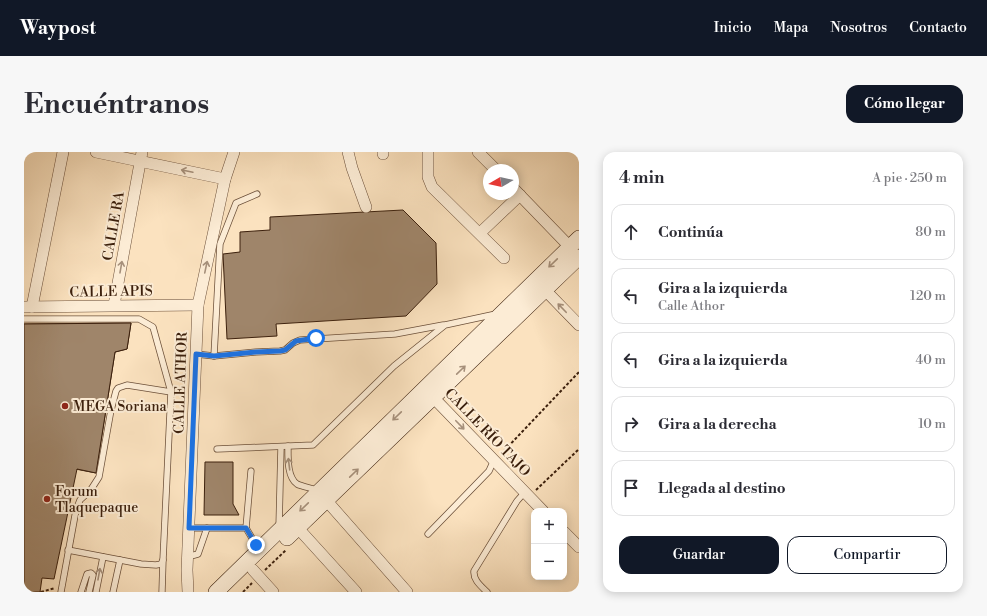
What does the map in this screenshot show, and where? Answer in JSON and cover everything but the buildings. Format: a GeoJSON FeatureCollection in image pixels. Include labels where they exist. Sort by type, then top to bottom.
{"type":"FeatureCollection","features":[{"type":"Feature","properties":{"kind":"main road"},"geometry":{"type":"LineString","coordinates":[[216,592],[279,531],[323,496],[429,393],[545,290],[576,247]]}},
{"type":"Feature","properties":{"kind":"main road"},"geometry":{"type":"LineString","coordinates":[[429,393],[502,313],[576,247]]}},
{"type":"Feature","properties":{"kind":"main road"},"geometry":{"type":"LineString","coordinates":[[230,592],[297,527],[323,496]]}},
{"type":"Feature","properties":{"kind":"street"},"geometry":{"type":"LineString","coordinates":[[28,307],[63,152]]}},
{"type":"Feature","properties":{"kind":"street"},"geometry":{"type":"LineString","coordinates":[[96,152],[141,156],[225,178]]}},
{"type":"Feature","properties":{"kind":"street","name":"CALLE ATHOR"},"geometry":{"type":"LineString","coordinates":[[188,592],[189,528],[198,305],[225,178],[234,152]]}},
{"type":"Feature","properties":{"kind":"street"},"geometry":{"type":"LineString","coordinates":[[348,152],[366,207]]}},
{"type":"Feature","properties":{"kind":"street"},"geometry":{"type":"LineString","coordinates":[[428,152],[428,176],[432,187],[504,258]]}},
{"type":"Feature","properties":{"kind":"street"},"geometry":{"type":"LineString","coordinates":[[478,152],[490,164]]}},
{"type":"Feature","properties":{"kind":"street","name":"CALLE RA"},"geometry":{"type":"LineString","coordinates":[[114,305],[141,156]]}},
{"type":"Feature","properties":{"kind":"street"},"geometry":{"type":"LineString","coordinates":[[519,194],[576,247]]}},
{"type":"Feature","properties":{"kind":"street"},"geometry":{"type":"LineString","coordinates":[[480,233],[508,200]]}},
{"type":"Feature","properties":{"kind":"street"},"geometry":{"type":"LineString","coordinates":[[545,290],[579,326]]}},
{"type":"Feature","properties":{"kind":"street","name":"CALLE APIS"},"geometry":{"type":"LineString","coordinates":[[28,307],[198,305]]}},
{"type":"Feature","properties":{"kind":"street","name":"CALLE RÍO TAJO"},"geometry":{"type":"LineString","coordinates":[[429,393],[541,508]]}},
{"type":"Feature","properties":{"kind":"street"},"geometry":{"type":"LineString","coordinates":[[323,496],[407,592]]}},
{"type":"Feature","properties":{"kind":"street"},"geometry":{"type":"LineString","coordinates":[[297,527],[356,592]]}},
{"type":"Feature","properties":{"kind":"street"},"geometry":{"type":"LineString","coordinates":[[567,535],[579,547]]}},
{"type":"Feature","properties":{"kind":"street"},"geometry":{"type":"LineString","coordinates":[[253,570],[273,592]]}},
{"type":"Feature","properties":{"kind":"lane"},"geometry":{"type":"LineString","coordinates":[[214,356],[220,244],[236,203],[256,194]]}},
{"type":"Feature","properties":{"kind":"lane"},"geometry":{"type":"LineString","coordinates":[[196,354],[214,356],[285,350],[293,343],[300,340],[395,334],[502,313]]}},
{"type":"Feature","properties":{"kind":"lane"},"geometry":{"type":"LineString","coordinates":[[24,319],[139,319],[153,327],[171,392],[162,592]]}},
{"type":"Feature","properties":{"kind":"lane"},"geometry":{"type":"LineString","coordinates":[[217,449],[313,445],[394,366],[445,325]]}},
{"type":"Feature","properties":{"kind":"lane"},"geometry":{"type":"LineString","coordinates":[[61,589],[78,504],[83,496],[94,487],[99,477],[110,410],[116,391],[127,385],[171,392]]}},
{"type":"Feature","properties":{"kind":"lane"},"geometry":{"type":"LineString","coordinates":[[288,446],[290,471],[294,480],[298,484],[310,487],[323,496]]}},
{"type":"Feature","properties":{"kind":"lane"},"geometry":{"type":"LineString","coordinates":[[279,531],[281,447]]}},
{"type":"Feature","properties":{"kind":"lane"},"geometry":{"type":"LineString","coordinates":[[428,534],[489,471],[494,460]]}},
{"type":"Feature","properties":{"kind":"lane"},"geometry":{"type":"LineString","coordinates":[[251,471],[246,528],[259,550]]}},
{"type":"Feature","properties":{"kind":"lane"},"geometry":{"type":"LineString","coordinates":[[487,592],[474,577],[474,571],[517,502],[527,494]]}},
{"type":"Feature","properties":{"kind":"lane"},"geometry":{"type":"LineString","coordinates":[[189,528],[246,528]]}},
{"type":"Feature","properties":{"kind":"lane"},"geometry":{"type":"LineString","coordinates":[[188,557],[197,555],[200,551],[207,528]]}},
{"type":"Feature","properties":{"kind":"lane"},"geometry":{"type":"LineString","coordinates":[[68,550],[151,565],[161,564],[163,560]]}},
{"type":"Feature","properties":{"kind":"lane"},"geometry":{"type":"LineString","coordinates":[[96,592],[102,557]]}},
{"type":"Feature","properties":{"kind":"lane"},"geometry":{"type":"LineString","coordinates":[[113,592],[120,560]]}},
{"type":"Feature","properties":{"kind":"lane"},"geometry":{"type":"LineString","coordinates":[[81,592],[87,574],[91,573],[93,575],[89,592]]}},
{"type":"Feature","properties":{"kind":"path"},"geometry":{"type":"LineString","coordinates":[[494,460],[579,372]]}},
{"type":"Feature","properties":{"kind":"path","name":"CALLE RÍO TAJO"},"geometry":{"type":"LineString","coordinates":[[527,494],[579,449]]}},
{"type":"Feature","properties":{"kind":"path"},"geometry":{"type":"LineString","coordinates":[[41,592],[49,589],[61,589]]}},
{"type":"Feature","properties":{"kind":"place","name":"MEGA Soriana"},"geometry":{"type":"Point","coordinates":[65,406]}},
{"type":"Feature","properties":{"kind":"place","name":"Forum Tlaquepaque"},"geometry":{"type":"Point","coordinates":[47,499]}},
{"type":"Feature","properties":{"kind":"route"},"geometry":{"type":"LineString","coordinates":[[256,545],[246,528],[189,528],[196,354],[214,356],[280,351],[285,350],[296,341],[316,338]]}}]}
